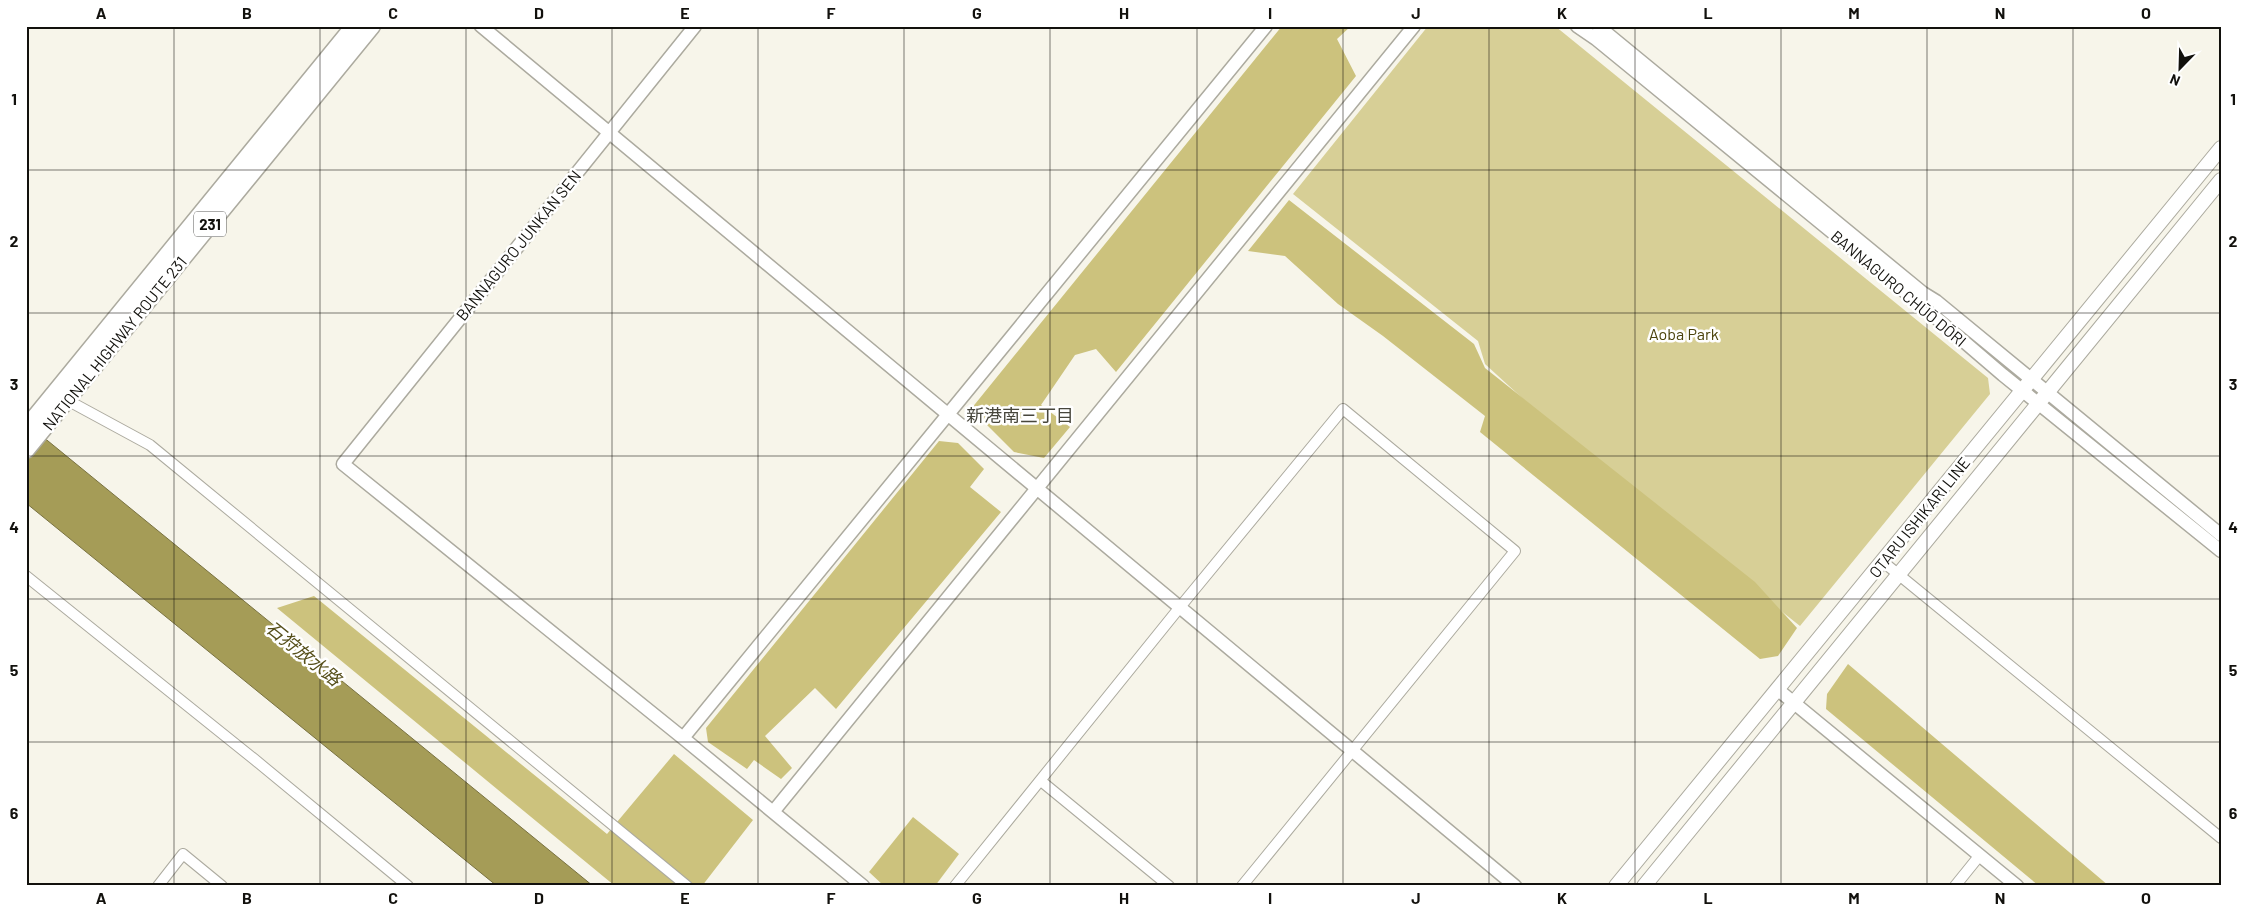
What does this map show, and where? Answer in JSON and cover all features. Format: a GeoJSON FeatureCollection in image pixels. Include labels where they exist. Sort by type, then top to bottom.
{"type":"FeatureCollection","features":[{"type":"Feature","properties":{"kind":"highway","name":"NATIONAL HIGHWAY ROUTE 231"},"geometry":{"type":"LineString","coordinates":[[26,450],[44,418],[354,26]]}},
{"type":"Feature","properties":{"kind":"highway","name":"NATIONAL HIGHWAY ROUTE 231"},"geometry":{"type":"LineString","coordinates":[[26,428],[44,418],[67,400],[372,26]]}},
{"type":"Feature","properties":{"kind":"main road","name":"OTARU ISHIKARI LINE"},"geometry":{"type":"LineString","coordinates":[[1616,886],[2221,148]]}},
{"type":"Feature","properties":{"kind":"main road","name":"OTARU ISHIKARI LINE"},"geometry":{"type":"LineString","coordinates":[[1644,886],[2221,180]]}},
{"type":"Feature","properties":{"kind":"street"},"geometry":{"type":"LineString","coordinates":[[481,26],[1515,886]]}},
{"type":"Feature","properties":{"kind":"street","name":"BANNAGURO JUNKAN SEN"},"geometry":{"type":"LineString","coordinates":[[683,738],[343,464],[695,26]]}},
{"type":"Feature","properties":{"kind":"street"},"geometry":{"type":"LineString","coordinates":[[863,886],[683,738],[1266,26]]}},
{"type":"Feature","properties":{"kind":"street"},"geometry":{"type":"LineString","coordinates":[[773,812],[1414,26]]}},
{"type":"Feature","properties":{"kind":"street","name":"BANNAGURO CHŪŌ DŌRI"},"geometry":{"type":"LineString","coordinates":[[1577,26],[1604,45],[2022,391],[2221,551]]}},
{"type":"Feature","properties":{"kind":"street","name":"BANNAGURO CHŪŌ DŌRI"},"geometry":{"type":"LineString","coordinates":[[1598,26],[2221,535]]}},
{"type":"Feature","properties":{"kind":"street"},"geometry":{"type":"LineString","coordinates":[[67,400],[150,445],[687,886]]}},
{"type":"Feature","properties":{"kind":"street"},"geometry":{"type":"LineString","coordinates":[[955,886],[1180,607],[1343,409],[1515,551],[1242,886]]}},
{"type":"Feature","properties":{"kind":"street"},"geometry":{"type":"LineString","coordinates":[[1882,561],[2221,838]]}},
{"type":"Feature","properties":{"kind":"street"},"geometry":{"type":"LineString","coordinates":[[26,576],[253,758],[408,886]]}},
{"type":"Feature","properties":{"kind":"street"},"geometry":{"type":"LineString","coordinates":[[1777,690],[2018,886]]}},
{"type":"Feature","properties":{"kind":"street"},"geometry":{"type":"LineString","coordinates":[[1041,781],[1169,886]]}},
{"type":"Feature","properties":{"kind":"street"},"geometry":{"type":"LineString","coordinates":[[158,886],[184,854],[222,886]]}},
{"type":"Feature","properties":{"kind":"street"},"geometry":{"type":"LineString","coordinates":[[1955,886],[1980,855]]}},
{"type":"Feature","properties":{"kind":"green space","name":"Aoba Park"},"geometry":{"type":"Polygon","coordinates":[[[1428,26],[1555,26],[1988,378],[1990,394],[1800,626],[1582,453],[1485,364],[1478,341],[1293,194],[1428,26]]]}},
{"type":"Feature","properties":{"kind":"shaded area"},"geometry":{"type":"Polygon","coordinates":[[[1282,26],[1351,26],[1337,39],[1356,76],[1116,372],[1096,349],[1075,355],[1041,405],[1070,427],[1044,458],[1014,452],[971,409],[1282,26]]]}},
{"type":"Feature","properties":{"kind":"shaded area"},"geometry":{"type":"Polygon","coordinates":[[[1289,200],[1474,344],[1485,368],[1755,582],[1797,628],[1778,656],[1760,659],[1480,432],[1485,416],[1383,336],[1338,304],[1285,256],[1248,251],[1289,200]]]}},
{"type":"Feature","properties":{"kind":"shaded area"},"geometry":{"type":"Polygon","coordinates":[[[939,441],[958,443],[984,469],[970,487],[1001,512],[836,709],[815,688],[765,736],[792,768],[781,779],[754,760],[747,769],[708,742],[706,728],[939,441]]]}},
{"type":"Feature","properties":{"kind":"shaded area"},"geometry":{"type":"Polygon","coordinates":[[[314,596],[607,834],[674,754],[753,820],[702,886],[615,886],[277,608],[314,596]]]}},
{"type":"Feature","properties":{"kind":"shaded area"},"geometry":{"type":"Polygon","coordinates":[[[1848,664],[2109,886],[2039,886],[1826,709],[1827,694],[1848,664]]]}},
{"type":"Feature","properties":{"kind":"shaded area"},"geometry":{"type":"Polygon","coordinates":[[[913,817],[959,854],[935,886],[884,886],[869,872],[913,817]]]}},
{"type":"Feature","properties":{"kind":"water","name":"石狩放水路"},"geometry":{"type":"Polygon","coordinates":[[[26,423],[593,886],[497,886],[26,503],[26,423]]]}},
{"type":"Feature","properties":{"kind":"district","name":"新港南三丁目"},"geometry":{"type":"Point","coordinates":[1020,415]}}]}
